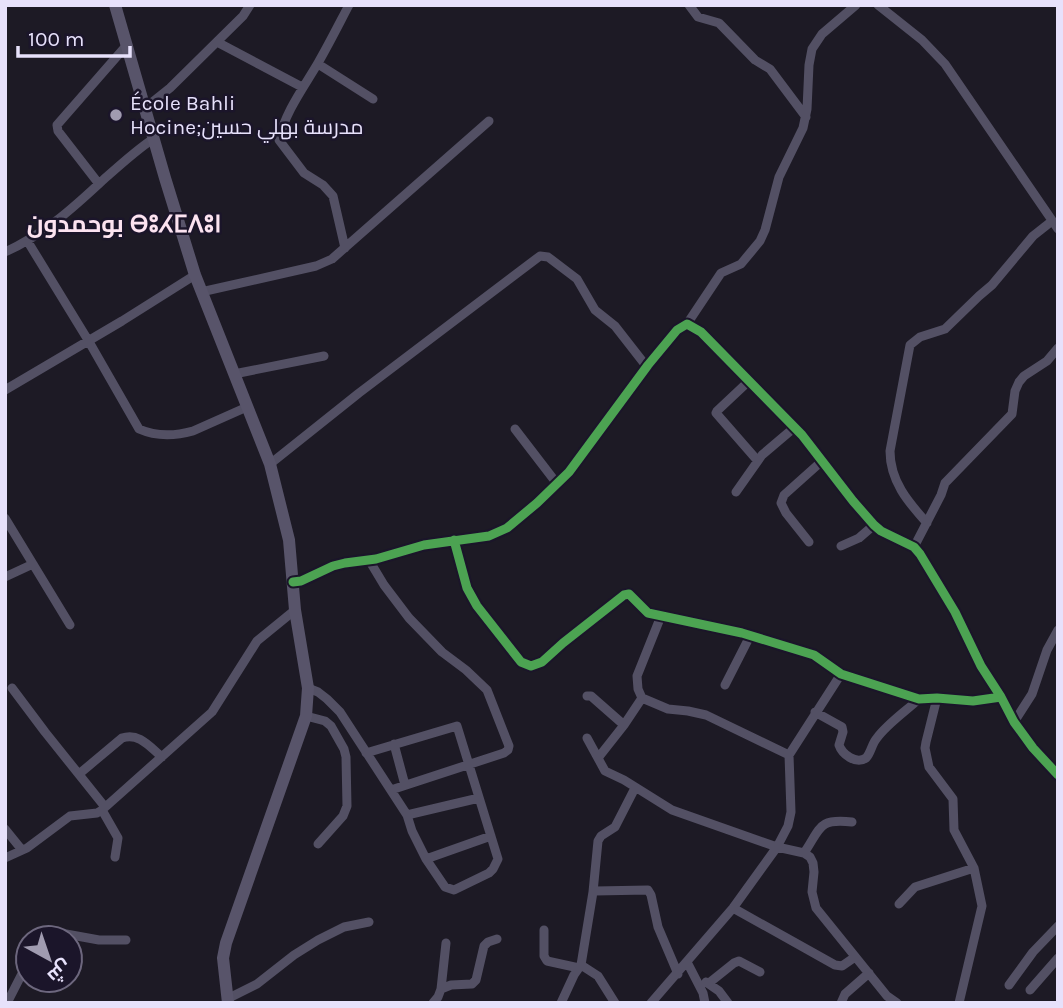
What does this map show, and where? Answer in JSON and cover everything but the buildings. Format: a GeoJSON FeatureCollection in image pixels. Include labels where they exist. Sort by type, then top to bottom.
{"type":"FeatureCollection","features":[{"type":"Feature","properties":{"kind":"main road"},"geometry":{"type":"LineString","coordinates":[[115,5],[195,275],[270,464],[289,540],[295,610],[308,688],[306,716],[226,943],[223,958],[228,1001]]}},
{"type":"Feature","properties":{"kind":"street"},"geometry":{"type":"LineString","coordinates":[[145,108],[218,42],[250,5]]}},
{"type":"Feature","properties":{"kind":"street"},"geometry":{"type":"LineString","coordinates":[[345,248],[333,196],[323,185],[304,173],[279,140],[302,87],[318,64],[349,5]]}},
{"type":"Feature","properties":{"kind":"street"},"geometry":{"type":"LineString","coordinates":[[689,5],[698,17],[719,23],[755,60],[770,69],[806,117]]}},
{"type":"Feature","properties":{"kind":"street"},"geometry":{"type":"LineString","coordinates":[[293,582],[333,566],[390,556],[424,545],[475,539],[497,533],[514,523],[558,485],[647,367],[677,330],[687,324],[721,273],[741,264],[761,241],[779,177],[806,117],[812,49],[822,34],[856,5]]}},
{"type":"Feature","properties":{"kind":"street"},"geometry":{"type":"LineString","coordinates":[[878,5],[922,40],[945,64],[1055,225],[1033,236],[992,285],[945,329],[920,337],[910,345],[890,451],[890,464],[907,499],[927,523]]}},
{"type":"Feature","properties":{"kind":"street"},"geometry":{"type":"LineString","coordinates":[[218,42],[302,87]]}},
{"type":"Feature","properties":{"kind":"street"},"geometry":{"type":"LineString","coordinates":[[99,184],[58,131],[57,125],[126,46]]}},
{"type":"Feature","properties":{"kind":"street"},"geometry":{"type":"LineString","coordinates":[[318,64],[373,99]]}},
{"type":"Feature","properties":{"kind":"street"},"geometry":{"type":"LineString","coordinates":[[201,292],[316,266],[332,259],[489,121]]}},
{"type":"Feature","properties":{"kind":"street"},"geometry":{"type":"LineString","coordinates":[[5,252],[27,242],[54,223],[153,139]]}},
{"type":"Feature","properties":{"kind":"street"},"geometry":{"type":"LineString","coordinates":[[27,242],[137,426],[148,432],[171,435],[184,433],[247,407]]}},
{"type":"Feature","properties":{"kind":"street"},"geometry":{"type":"LineString","coordinates":[[270,464],[540,256],[548,257],[577,279],[595,310],[615,326],[647,367]]}},
{"type":"Feature","properties":{"kind":"street"},"geometry":{"type":"LineString","coordinates":[[5,390],[195,275]]}},
{"type":"Feature","properties":{"kind":"street"},"geometry":{"type":"LineString","coordinates":[[687,324],[701,332],[795,427],[874,525],[914,547],[945,594],[981,666],[1014,722],[1058,775]]}},
{"type":"Feature","properties":{"kind":"street"},"geometry":{"type":"LineString","coordinates":[[914,547],[945,483],[1012,414],[1015,391],[1024,376],[1047,361],[1058,348]]}},
{"type":"Feature","properties":{"kind":"street"},"geometry":{"type":"LineString","coordinates":[[234,374],[324,356]]}},
{"type":"Feature","properties":{"kind":"street"},"geometry":{"type":"LineString","coordinates":[[750,380],[716,413],[757,460]]}},
{"type":"Feature","properties":{"kind":"street"},"geometry":{"type":"LineString","coordinates":[[736,492],[757,460],[795,427]]}},
{"type":"Feature","properties":{"kind":"street"},"geometry":{"type":"LineString","coordinates":[[515,429],[558,485]]}},
{"type":"Feature","properties":{"kind":"street"},"geometry":{"type":"LineString","coordinates":[[809,542],[781,503],[822,460]]}},
{"type":"Feature","properties":{"kind":"street"},"geometry":{"type":"LineString","coordinates":[[5,518],[70,625]]}},
{"type":"Feature","properties":{"kind":"street"},"geometry":{"type":"LineString","coordinates":[[841,546],[859,538],[874,525]]}},
{"type":"Feature","properties":{"kind":"street"},"geometry":{"type":"LineString","coordinates":[[454,540],[467,588],[477,606],[521,662],[531,666],[542,662],[624,595],[629,594],[648,613],[772,642],[814,656],[841,674],[919,699],[973,701],[1001,697]]}},
{"type":"Feature","properties":{"kind":"street"},"geometry":{"type":"LineString","coordinates":[[369,560],[409,618],[442,652],[483,686],[509,748],[506,752],[390,790]]}},
{"type":"Feature","properties":{"kind":"street"},"geometry":{"type":"LineString","coordinates":[[5,577],[33,564]]}},
{"type":"Feature","properties":{"kind":"street"},"geometry":{"type":"LineString","coordinates":[[5,858],[22,850],[70,816],[97,813],[104,808],[212,712],[257,641],[295,610]]}},
{"type":"Feature","properties":{"kind":"street"},"geometry":{"type":"LineString","coordinates":[[661,616],[637,676],[642,698],[668,709],[706,715],[789,755]]}},
{"type":"Feature","properties":{"kind":"street"},"geometry":{"type":"LineString","coordinates":[[1014,722],[1032,694],[1047,650],[1058,630]]}},
{"type":"Feature","properties":{"kind":"street"},"geometry":{"type":"LineString","coordinates":[[725,685],[750,636]]}},
{"type":"Feature","properties":{"kind":"street"},"geometry":{"type":"LineString","coordinates":[[651,1003],[733,908],[777,847],[788,826],[791,812],[789,755],[841,674]]}},
{"type":"Feature","properties":{"kind":"street"},"geometry":{"type":"LineString","coordinates":[[12,688],[104,808],[118,838],[115,857]]}},
{"type":"Feature","properties":{"kind":"street"},"geometry":{"type":"LineString","coordinates":[[308,688],[318,692],[340,712],[366,753],[390,790],[407,815],[426,859],[445,887],[454,890],[493,869],[498,859],[457,726],[366,753]]}},
{"type":"Feature","properties":{"kind":"street"},"geometry":{"type":"LineString","coordinates":[[587,696],[591,695],[624,725]]}},
{"type":"Feature","properties":{"kind":"street"},"geometry":{"type":"LineString","coordinates":[[598,758],[642,698]]}},
{"type":"Feature","properties":{"kind":"street"},"geometry":{"type":"LineString","coordinates":[[937,698],[926,742],[929,767],[953,799],[954,830],[974,869],[982,906],[959,1003]]}},
{"type":"Feature","properties":{"kind":"street"},"geometry":{"type":"LineString","coordinates":[[815,712],[842,727],[839,745],[843,753],[861,760],[868,755],[880,734],[919,699]]}},
{"type":"Feature","properties":{"kind":"street"},"geometry":{"type":"LineString","coordinates":[[306,716],[325,721],[331,726],[346,757],[345,813],[318,844]]}},
{"type":"Feature","properties":{"kind":"street"},"geometry":{"type":"LineString","coordinates":[[79,774],[122,738],[131,735],[139,738],[162,758]]}},
{"type":"Feature","properties":{"kind":"street"},"geometry":{"type":"LineString","coordinates":[[587,738],[605,771],[672,810],[810,857],[813,863],[812,892],[816,908],[887,996],[897,1003]]}},
{"type":"Feature","properties":{"kind":"street"},"geometry":{"type":"LineString","coordinates":[[394,744],[405,785]]}},
{"type":"Feature","properties":{"kind":"street"},"geometry":{"type":"LineString","coordinates":[[561,1003],[580,967],[593,892],[598,841],[615,827],[635,788]]}},
{"type":"Feature","properties":{"kind":"street"},"geometry":{"type":"LineString","coordinates":[[407,815],[479,798]]}},
{"type":"Feature","properties":{"kind":"street"},"geometry":{"type":"LineString","coordinates":[[804,853],[825,823],[835,820],[852,822]]}},
{"type":"Feature","properties":{"kind":"street"},"geometry":{"type":"LineString","coordinates":[[5,829],[22,850]]}},
{"type":"Feature","properties":{"kind":"street"},"geometry":{"type":"LineString","coordinates":[[426,859],[491,836]]}},
{"type":"Feature","properties":{"kind":"street"},"geometry":{"type":"LineString","coordinates":[[899,904],[915,887],[974,869]]}},
{"type":"Feature","properties":{"kind":"street"},"geometry":{"type":"LineString","coordinates":[[593,892],[648,890],[658,927],[678,974]]}},
{"type":"Feature","properties":{"kind":"street"},"geometry":{"type":"LineString","coordinates":[[733,908],[835,965],[842,966],[855,957]]}},
{"type":"Feature","properties":{"kind":"street"},"geometry":{"type":"LineString","coordinates":[[228,1001],[257,984],[318,940],[344,927],[369,922]]}},
{"type":"Feature","properties":{"kind":"street"},"geometry":{"type":"LineString","coordinates":[[1009,985],[1033,952],[1058,926]]}},
{"type":"Feature","properties":{"kind":"street"},"geometry":{"type":"LineString","coordinates":[[544,930],[544,956],[547,961],[580,967],[598,976],[615,1003]]}},
{"type":"Feature","properties":{"kind":"street"},"geometry":{"type":"LineString","coordinates":[[84,938],[126,940]]}},
{"type":"Feature","properties":{"kind":"street"},"geometry":{"type":"LineString","coordinates":[[441,989],[451,985],[472,984],[476,980],[484,946],[497,939]]}},
{"type":"Feature","properties":{"kind":"street"},"geometry":{"type":"LineString","coordinates":[[433,1003],[441,989],[446,943]]}},
{"type":"Feature","properties":{"kind":"street"},"geometry":{"type":"LineString","coordinates":[[1030,990],[1058,958]]}},
{"type":"Feature","properties":{"kind":"street"},"geometry":{"type":"LineString","coordinates":[[709,983],[739,961],[760,972]]}},
{"type":"Feature","properties":{"kind":"street"},"geometry":{"type":"LineString","coordinates":[[687,962],[703,993],[705,1003]]}},
{"type":"Feature","properties":{"kind":"street"},"geometry":{"type":"LineString","coordinates":[[841,1003],[845,994],[869,973]]}},
{"type":"Feature","properties":{"kind":"street"},"geometry":{"type":"LineString","coordinates":[[695,978],[709,983],[728,1003]]}},
{"type":"Feature","properties":{"kind":"cycle path"},"geometry":{"type":"LineString","coordinates":[[293,582],[333,566],[376,559],[424,545],[489,536],[507,528],[569,472],[648,365],[677,330],[687,324],[701,332],[802,435],[874,525],[914,547],[920,554],[955,612],[981,666],[1014,722],[1058,775]]}},
{"type":"Feature","properties":{"kind":"cycle path"},"geometry":{"type":"LineString","coordinates":[[454,540],[467,588],[477,606],[521,662],[531,666],[542,662],[624,595],[629,594],[648,613],[742,633],[814,655],[841,674],[919,699],[973,701],[1001,697]]}},
{"type":"Feature","properties":{"kind":"place","name":"École Bahli Hocine;مدرسة بهلي حسين"},"geometry":{"type":"Point","coordinates":[116,115]}},
{"type":"Feature","properties":{"kind":"district","name":"بوحمدون ⴱⵓⵃⵎⴷⵓⵏ"},"geometry":{"type":"Point","coordinates":[124,224]}}]}
